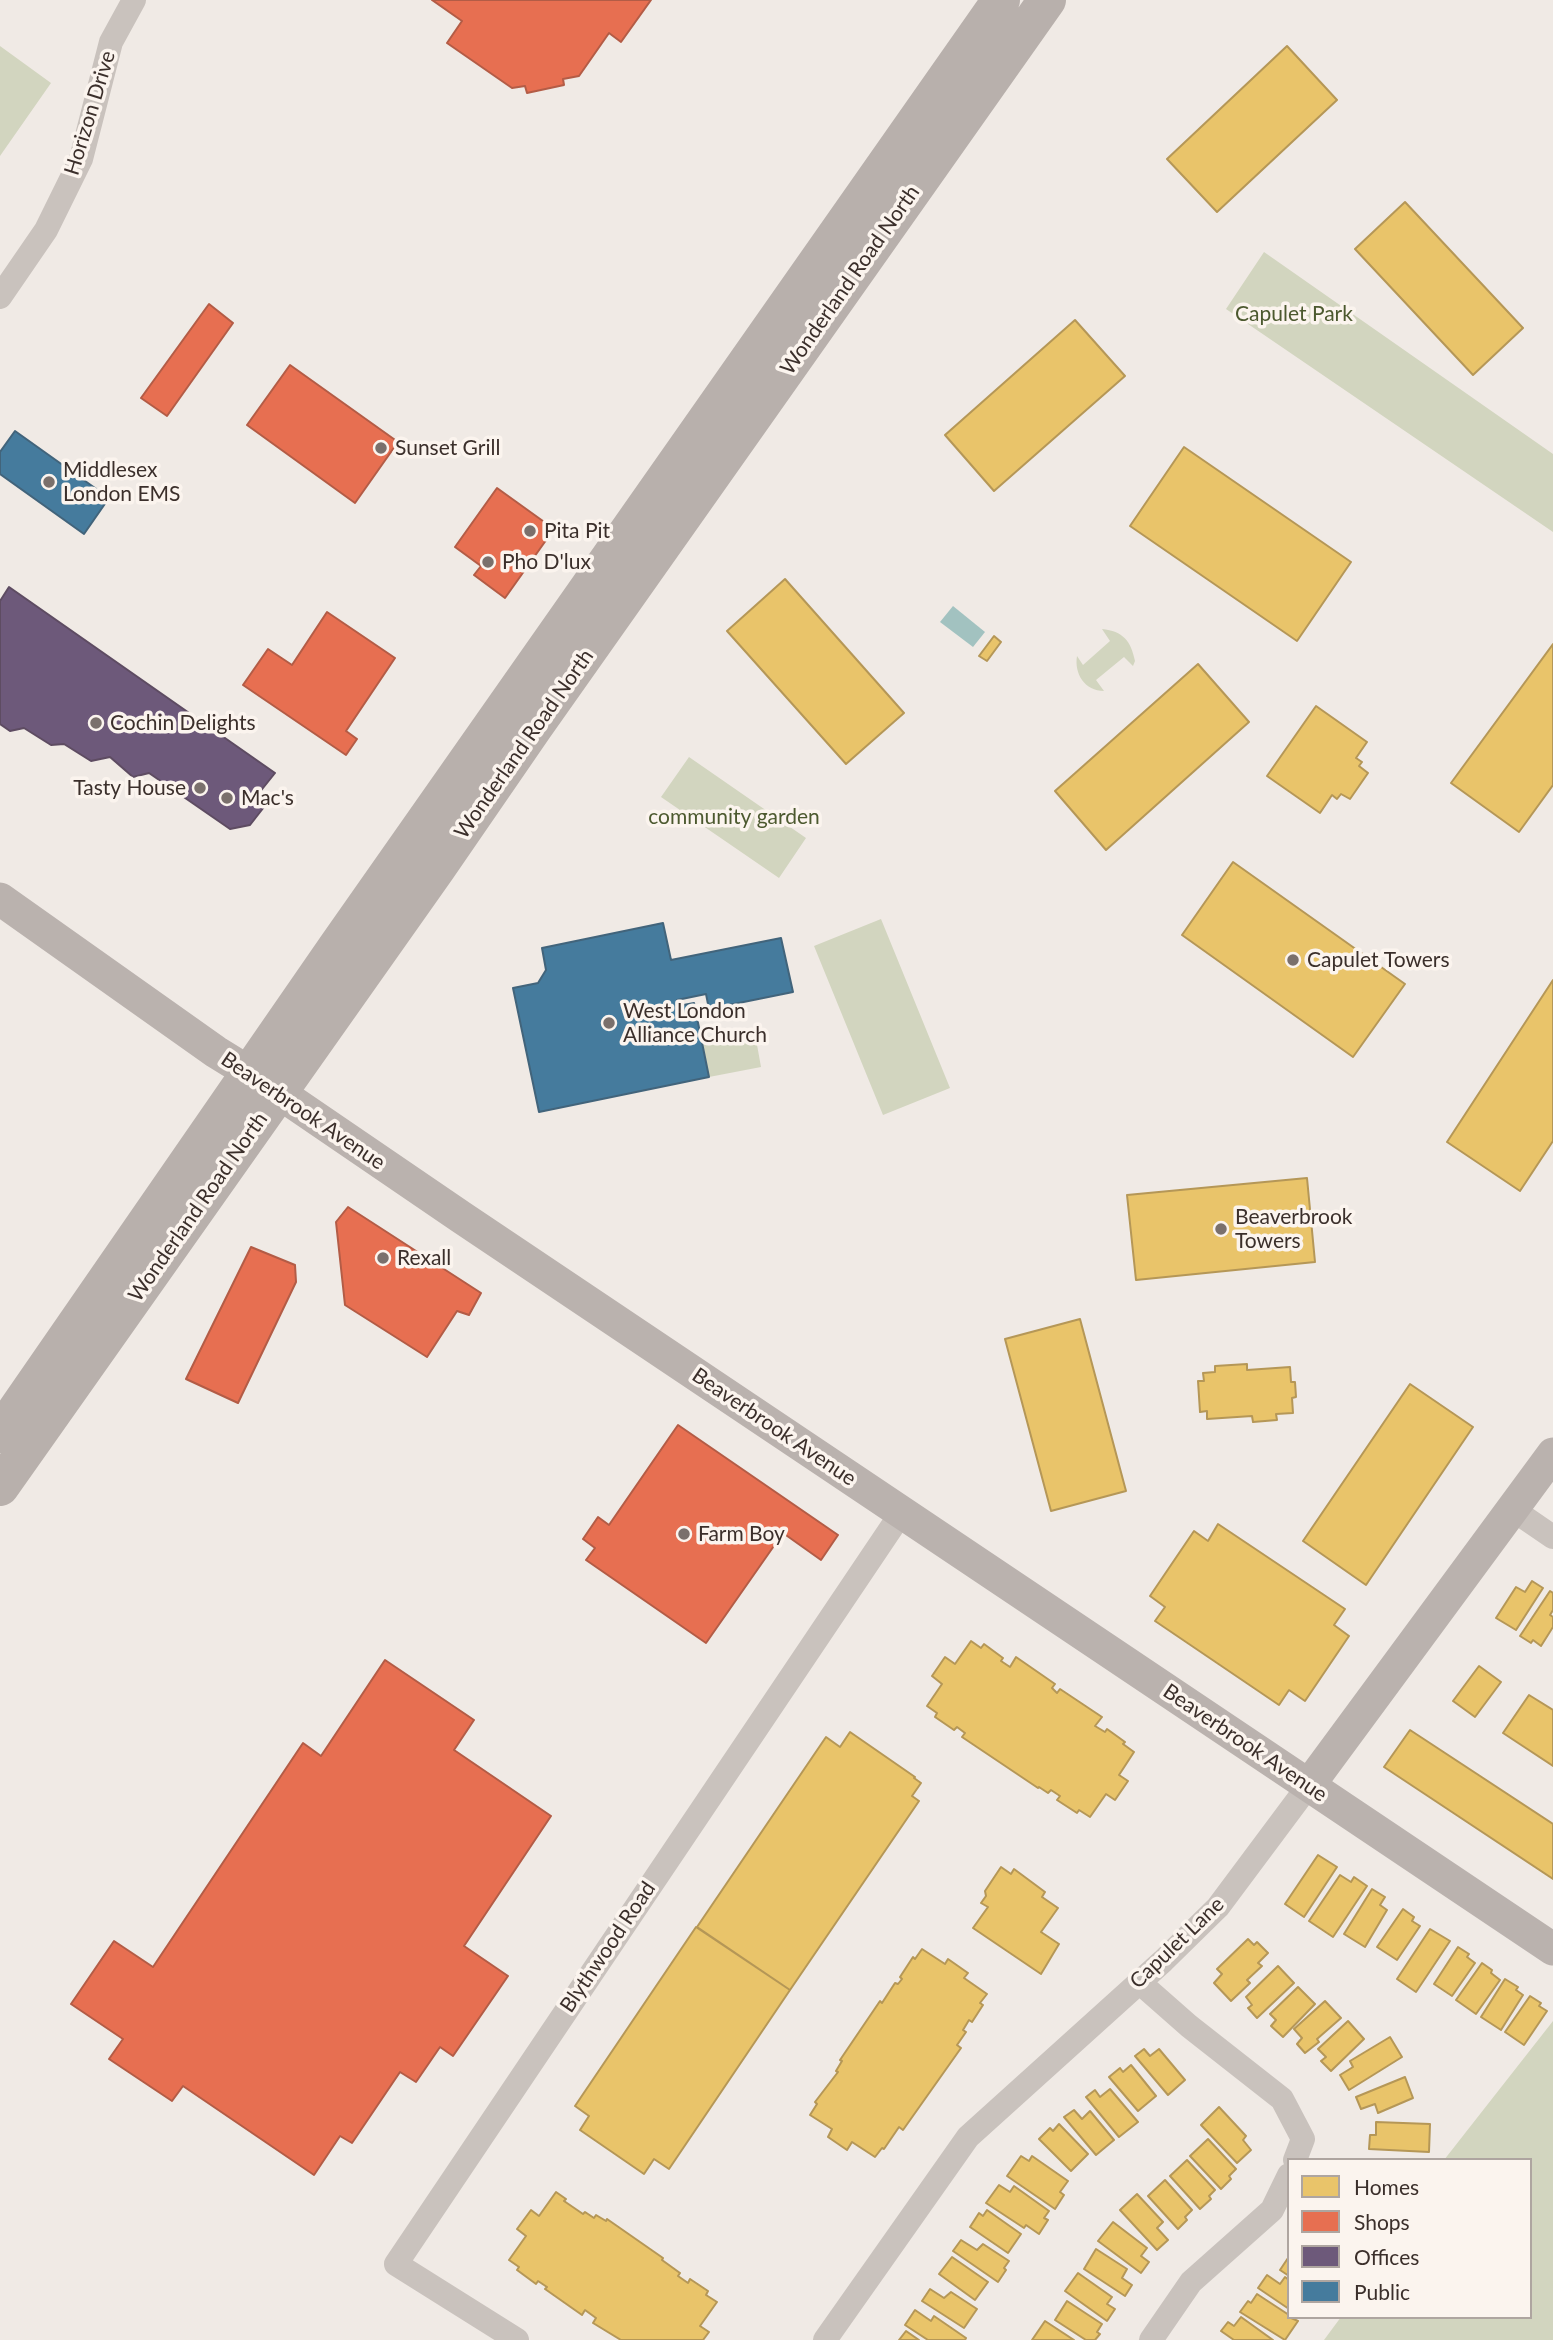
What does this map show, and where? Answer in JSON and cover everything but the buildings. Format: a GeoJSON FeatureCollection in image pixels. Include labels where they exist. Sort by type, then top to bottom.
{"type":"FeatureCollection","features":[{"type":"Feature","properties":{"kind":"main road","name":"Wonderland Road North"},"geometry":{"type":"LineString","coordinates":[[0,1487],[264,1083],[1001,0]]}},
{"type":"Feature","properties":{"kind":"main road","name":"Wonderland Road North"},"geometry":{"type":"LineString","coordinates":[[0,1434],[264,1083],[1047,0]]}},
{"type":"Feature","properties":{"kind":"street","name":"Horizon Drive"},"geometry":{"type":"LineString","coordinates":[[0,297],[46,230],[81,159],[111,41],[134,0]]}},
{"type":"Feature","properties":{"kind":"street","name":"Beaverbrook Avenue"},"geometry":{"type":"LineString","coordinates":[[0,899],[216,1052],[1553,1949]]}},
{"type":"Feature","properties":{"kind":"street","name":"Capulet Lane"},"geometry":{"type":"LineString","coordinates":[[825,2340],[968,2137],[1218,1907],[1553,1454]]}},
{"type":"Feature","properties":{"kind":"street"},"geometry":{"type":"LineString","coordinates":[[1512,1509],[1553,1537]]}},
{"type":"Feature","properties":{"kind":"street","name":"Blythwood Road"},"geometry":{"type":"LineString","coordinates":[[517,2340],[396,2264],[902,1513]]}},
{"type":"Feature","properties":{"kind":"street"},"geometry":{"type":"LineString","coordinates":[[1139,1982],[1189,2026],[1282,2099],[1303,2139],[1296,2158]]}},
{"type":"Feature","properties":{"kind":"street"},"geometry":{"type":"LineString","coordinates":[[1151,2340],[1191,2282],[1272,2210],[1287,2179]]}},
{"type":"Feature","properties":{"kind":"green space"},"geometry":{"type":"Polygon","coordinates":[[[0,46],[51,83],[0,156],[0,46]]]}},
{"type":"Feature","properties":{"kind":"green space","name":"Capulet Park"},"geometry":{"type":"Polygon","coordinates":[[[1264,252],[1553,454],[1553,532],[1226,309],[1264,252]]]}},
{"type":"Feature","properties":{"kind":"green space"},"geometry":{"type":"Polygon","coordinates":[[[1102,629],[1125,638],[1135,661],[1133,666],[1124,657],[1096,680],[1104,691],[1086,685],[1077,669],[1077,656],[1083,665],[1110,641],[1102,629]]]}},
{"type":"Feature","properties":{"kind":"green space","name":"community garden"},"geometry":{"type":"Polygon","coordinates":[[[689,757],[806,838],[779,878],[661,797],[689,757]]]}},
{"type":"Feature","properties":{"kind":"green space"},"geometry":{"type":"Polygon","coordinates":[[[881,919],[950,1088],[883,1115],[814,946],[881,919]]]}},
{"type":"Feature","properties":{"kind":"green space"},"geometry":{"type":"Polygon","coordinates":[[[754,1028],[761,1067],[709,1077],[702,1038],[754,1028]]]}},
{"type":"Feature","properties":{"kind":"green space"},"geometry":{"type":"Polygon","coordinates":[[[1553,2021],[1553,2340],[1324,2340],[1340,2319],[1532,2319],[1532,2158],[1446,2158],[1553,2021]]]}},
{"type":"Feature","properties":{"kind":"water"},"geometry":{"type":"Polygon","coordinates":[[[953,606],[985,632],[973,647],[940,622],[953,606]]]}},
{"type":"Feature","properties":{"kind":"place","name":"Sunset Grill"},"geometry":{"type":"Point","coordinates":[381,448]}},
{"type":"Feature","properties":{"kind":"place","name":"Middlesex London EMS"},"geometry":{"type":"Point","coordinates":[49,482]}},
{"type":"Feature","properties":{"kind":"place","name":"Pita Pit"},"geometry":{"type":"Point","coordinates":[530,531]}},
{"type":"Feature","properties":{"kind":"place","name":"Pho D'lux"},"geometry":{"type":"Point","coordinates":[488,562]}},
{"type":"Feature","properties":{"kind":"place","name":"Cochin Delights"},"geometry":{"type":"Point","coordinates":[96,723]}},
{"type":"Feature","properties":{"kind":"place","name":"Tasty House"},"geometry":{"type":"Point","coordinates":[200,788]}},
{"type":"Feature","properties":{"kind":"place","name":"Mac's"},"geometry":{"type":"Point","coordinates":[227,798]}},
{"type":"Feature","properties":{"kind":"place","name":"Capulet Towers"},"geometry":{"type":"Point","coordinates":[1293,960]}},
{"type":"Feature","properties":{"kind":"place","name":"West London Alliance Church"},"geometry":{"type":"Point","coordinates":[609,1023]}},
{"type":"Feature","properties":{"kind":"place","name":"Beaverbrook Towers"},"geometry":{"type":"Point","coordinates":[1221,1229]}},
{"type":"Feature","properties":{"kind":"place","name":"Rexall"},"geometry":{"type":"Point","coordinates":[383,1258]}},
{"type":"Feature","properties":{"kind":"place","name":"Farm Boy"},"geometry":{"type":"Point","coordinates":[684,1534]}}]}
